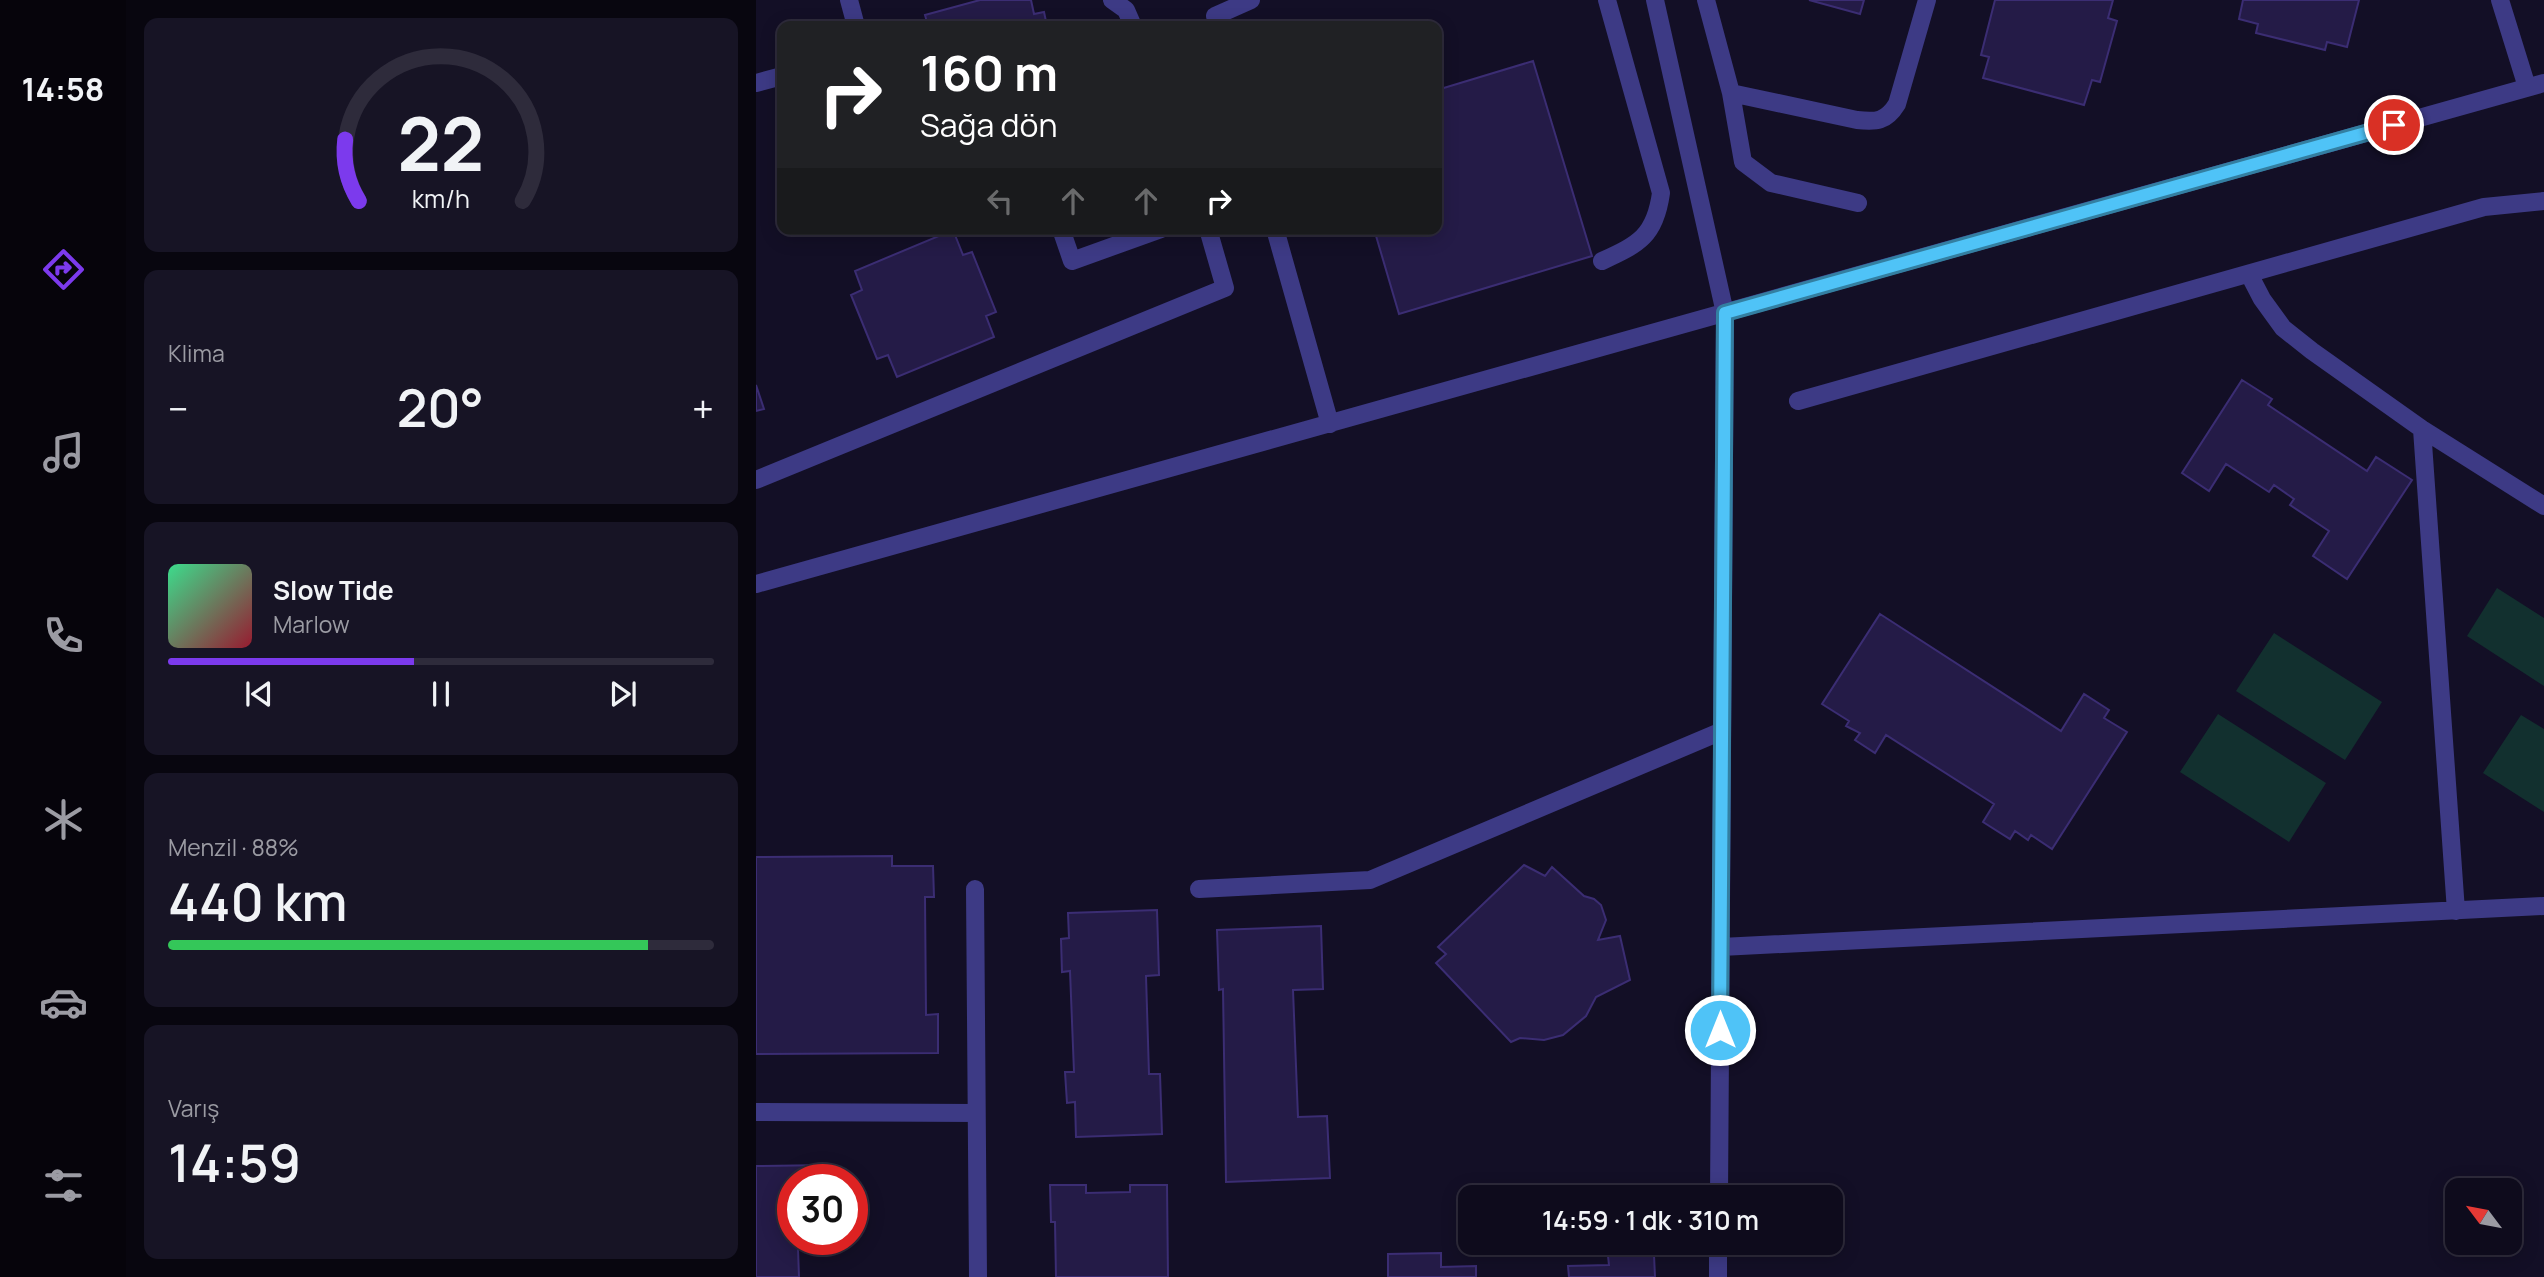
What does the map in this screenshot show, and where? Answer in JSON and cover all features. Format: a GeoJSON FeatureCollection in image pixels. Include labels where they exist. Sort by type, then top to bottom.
{"type":"FeatureCollection","features":[{"type":"Feature","properties":{"kind":"street"},"geometry":{"type":"LineString","coordinates":[[849,0],[855,21]]}},
{"type":"Feature","properties":{"kind":"street"},"geometry":{"type":"LineString","coordinates":[[1112,0],[1126,10],[1131,21]]}},
{"type":"Feature","properties":{"kind":"street"},"geometry":{"type":"LineString","coordinates":[[1214,14],[1251,0]]}},
{"type":"Feature","properties":{"kind":"street"},"geometry":{"type":"LineString","coordinates":[[1602,261],[1648,234],[1658,215],[1661,193],[1607,0]]}},
{"type":"Feature","properties":{"kind":"street"},"geometry":{"type":"LineString","coordinates":[[1655,0],[1725,313],[1718,1185]]}},
{"type":"Feature","properties":{"kind":"street"},"geometry":{"type":"LineString","coordinates":[[1706,0],[1731,93],[1742,162],[1771,183],[1858,203]]}},
{"type":"Feature","properties":{"kind":"street"},"geometry":{"type":"LineString","coordinates":[[1731,93],[1857,120],[1876,122],[1889,117],[1897,104],[1927,0]]}},
{"type":"Feature","properties":{"kind":"street"},"geometry":{"type":"LineString","coordinates":[[756,584],[2536,85],[2500,0]]}},
{"type":"Feature","properties":{"kind":"street"},"geometry":{"type":"LineString","coordinates":[[756,83],[777,77]]}},
{"type":"Feature","properties":{"kind":"street"},"geometry":{"type":"LineString","coordinates":[[1798,401],[2484,207],[2544,201]]}},
{"type":"Feature","properties":{"kind":"street"},"geometry":{"type":"LineString","coordinates":[[1063,235],[1072,261],[1144,235]]}},
{"type":"Feature","properties":{"kind":"street"},"geometry":{"type":"LineString","coordinates":[[756,480],[1225,288],[1210,235]]}},
{"type":"Feature","properties":{"kind":"street"},"geometry":{"type":"LineString","coordinates":[[1277,235],[1330,424]]}},
{"type":"Feature","properties":{"kind":"street"},"geometry":{"type":"LineString","coordinates":[[2249,274],[2262,299],[2283,328],[2312,351],[2423,429],[2544,506]]}},
{"type":"Feature","properties":{"kind":"street"},"geometry":{"type":"LineString","coordinates":[[2423,429],[2456,911]]}},
{"type":"Feature","properties":{"kind":"street"},"geometry":{"type":"LineString","coordinates":[[1199,889],[1370,880],[1722,731]]}},
{"type":"Feature","properties":{"kind":"street"},"geometry":{"type":"LineString","coordinates":[[975,889],[978,1277]]}},
{"type":"Feature","properties":{"kind":"street"},"geometry":{"type":"LineString","coordinates":[[1720,947],[2544,906]]}},
{"type":"Feature","properties":{"kind":"street"},"geometry":{"type":"LineString","coordinates":[[756,1112],[976,1113]]}},
{"type":"Feature","properties":{"kind":"street"},"geometry":{"type":"LineString","coordinates":[[1718,1255],[1718,1277]]}},
{"type":"Feature","properties":{"kind":"green space"},"geometry":{"type":"Polygon","coordinates":[[[2497,588],[2544,618],[2544,686],[2467,636],[2497,588]]]}},
{"type":"Feature","properties":{"kind":"green space"},"geometry":{"type":"Polygon","coordinates":[[[2274,633],[2382,702],[2345,760],[2236,691],[2274,633]]]}},
{"type":"Feature","properties":{"kind":"green space"},"geometry":{"type":"Polygon","coordinates":[[[2218,714],[2326,783],[2289,842],[2180,772],[2218,714]]]}},
{"type":"Feature","properties":{"kind":"green space"},"geometry":{"type":"Polygon","coordinates":[[[2521,715],[2544,729],[2544,812],[2483,773],[2521,715]]]}},
{"type":"Feature","properties":{"kind":"building"},"geometry":{"type":"Polygon","coordinates":[[[980,0],[1031,0],[1034,14],[1044,12],[1046,21],[927,21],[925,15],[980,0]]]}},
{"type":"Feature","properties":{"kind":"building"},"geometry":{"type":"Polygon","coordinates":[[[1809,0],[1864,0],[1860,14],[1809,0]]]}},
{"type":"Feature","properties":{"kind":"building"},"geometry":{"type":"Polygon","coordinates":[[[1995,0],[2113,0],[2108,18],[2117,21],[2100,82],[2092,80],[2084,105],[1983,78],[1989,57],[1981,55],[1995,0]]]}},
{"type":"Feature","properties":{"kind":"building"},"geometry":{"type":"Polygon","coordinates":[[[2243,0],[2359,0],[2347,47],[2327,42],[2325,50],[2256,33],[2258,24],[2239,19],[2243,0]]]}},
{"type":"Feature","properties":{"kind":"building"},"geometry":{"type":"Polygon","coordinates":[[[1533,61],[1592,256],[1399,314],[1376,235],[1442,235],[1442,88],[1533,61]]]}},
{"type":"Feature","properties":{"kind":"building"},"geometry":{"type":"Polygon","coordinates":[[[941,235],[955,235],[963,255],[972,252],[996,312],[986,316],[994,337],[897,377],[888,355],[877,359],[851,295],[862,290],[855,271],[941,235]]]}},
{"type":"Feature","properties":{"kind":"building"},"geometry":{"type":"Polygon","coordinates":[[[2242,380],[2272,399],[2268,405],[2367,471],[2376,457],[2412,480],[2347,579],[2313,556],[2329,531],[2290,505],[2294,499],[2274,485],[2269,492],[2226,464],[2209,491],[2182,473],[2242,380]]]}},
{"type":"Feature","properties":{"kind":"building"},"geometry":{"type":"Polygon","coordinates":[[[756,385],[764,409],[756,411],[756,385]]]}},
{"type":"Feature","properties":{"kind":"building"},"geometry":{"type":"Polygon","coordinates":[[[1880,614],[2061,731],[2084,694],[2109,710],[2104,718],[2127,732],[2052,849],[2031,835],[2028,840],[2015,831],[2010,839],[1983,822],[1994,804],[1886,735],[1875,753],[1855,740],[1860,733],[1846,726],[1849,721],[1822,704],[1880,614]]]}},
{"type":"Feature","properties":{"kind":"building"},"geometry":{"type":"Polygon","coordinates":[[[892,856],[892,866],[933,866],[934,897],[925,897],[926,1015],[938,1014],[938,1053],[756,1054],[756,857],[892,856]]]}},
{"type":"Feature","properties":{"kind":"building"},"geometry":{"type":"Polygon","coordinates":[[[1524,865],[1545,876],[1552,867],[1584,896],[1601,905],[1606,920],[1598,940],[1620,936],[1630,980],[1596,997],[1586,1016],[1563,1035],[1544,1040],[1520,1038],[1511,1042],[1436,963],[1446,954],[1438,947],[1524,865]]]}},
{"type":"Feature","properties":{"kind":"building"},"geometry":{"type":"Polygon","coordinates":[[[1157,910],[1159,975],[1146,976],[1149,1074],[1160,1074],[1162,1134],[1076,1137],[1075,1102],[1067,1103],[1065,1072],[1074,1072],[1070,971],[1062,972],[1061,939],[1069,938],[1068,913],[1157,910]]]}},
{"type":"Feature","properties":{"kind":"building"},"geometry":{"type":"Polygon","coordinates":[[[1321,926],[1323,989],[1293,990],[1298,1117],[1327,1116],[1330,1178],[1226,1182],[1223,989],[1219,990],[1217,930],[1321,926]]]}},
{"type":"Feature","properties":{"kind":"building"},"geometry":{"type":"Polygon","coordinates":[[[756,1166],[777,1166],[777,1255],[798,1255],[799,1277],[756,1277],[756,1166]]]}},
{"type":"Feature","properties":{"kind":"building"},"geometry":{"type":"Polygon","coordinates":[[[1050,1185],[1086,1185],[1086,1193],[1130,1192],[1130,1185],[1167,1185],[1168,1277],[1056,1277],[1055,1222],[1051,1222],[1050,1185]]]}},
{"type":"Feature","properties":{"kind":"building"},"geometry":{"type":"Polygon","coordinates":[[[1441,1253],[1441,1267],[1476,1266],[1476,1277],[1388,1277],[1388,1254],[1441,1253]]]}},
{"type":"Feature","properties":{"kind":"building"},"geometry":{"type":"Polygon","coordinates":[[[1654,1255],[1655,1277],[1569,1277],[1568,1266],[1609,1265],[1608,1256],[1654,1255]]]}},
{"type":"Feature","properties":{"kind":"route"},"geometry":{"type":"LineString","coordinates":[[1720,1030],[1725,313],[2394,125]]}}]}
